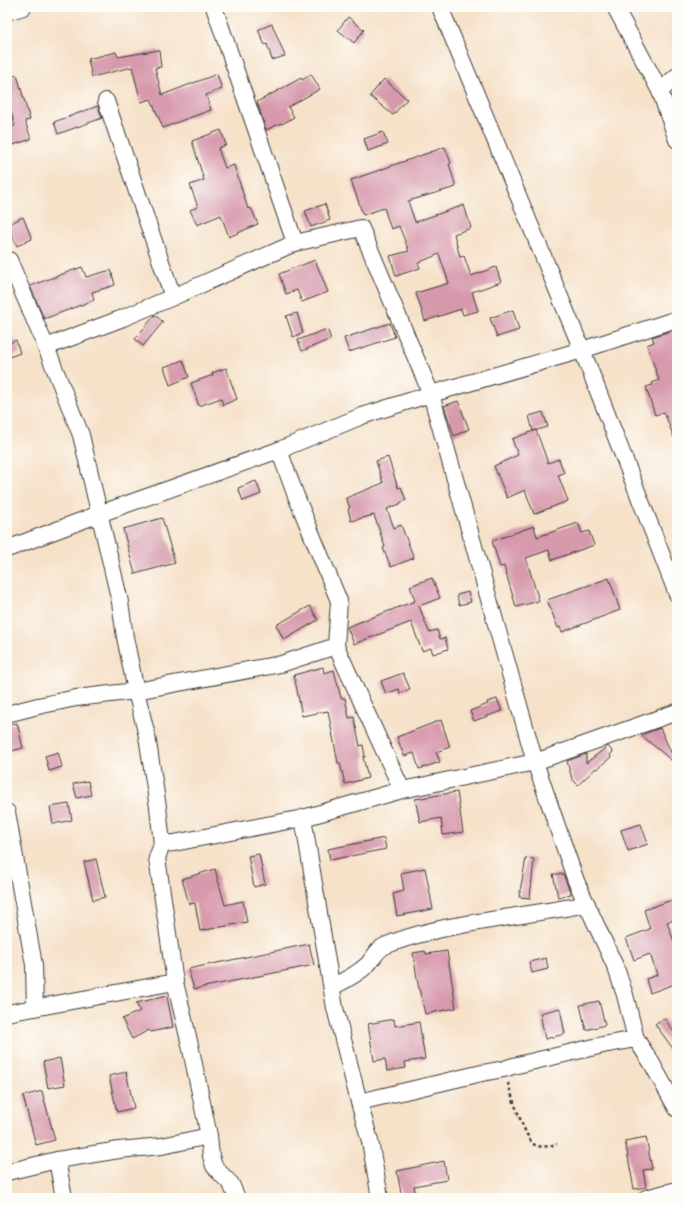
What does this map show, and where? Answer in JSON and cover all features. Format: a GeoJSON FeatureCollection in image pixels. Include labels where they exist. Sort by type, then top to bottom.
{"type":"FeatureCollection","features":[{"type":"Feature","properties":{"kind":"street"},"geometry":{"type":"LineString","coordinates":[[7,12],[23,7]]}},
{"type":"Feature","properties":{"kind":"street"},"geometry":{"type":"LineString","coordinates":[[214,7],[296,243]]}},
{"type":"Feature","properties":{"kind":"street"},"geometry":{"type":"LineString","coordinates":[[440,7],[582,350],[677,594]]}},
{"type":"Feature","properties":{"kind":"street"},"geometry":{"type":"LineString","coordinates":[[615,7],[660,91],[677,140]]}},
{"type":"Feature","properties":{"kind":"street"},"geometry":{"type":"LineString","coordinates":[[660,91],[677,76]]}},
{"type":"Feature","properties":{"kind":"street"},"geometry":{"type":"LineString","coordinates":[[106,101],[173,297]]}},
{"type":"Feature","properties":{"kind":"street"},"geometry":{"type":"LineString","coordinates":[[46,347],[123,318],[296,243],[361,228],[431,394],[535,762],[576,881],[616,968],[625,995],[636,1039],[677,1109]]}},
{"type":"Feature","properties":{"kind":"street"},"geometry":{"type":"LineString","coordinates":[[7,261],[9,260],[82,434],[120,602],[125,637],[147,736],[162,844],[157,858],[175,982],[190,1045],[211,1156],[214,1166],[231,1184],[237,1198]]}},
{"type":"Feature","properties":{"kind":"street"},"geometry":{"type":"LineString","coordinates":[[7,549],[99,514],[279,450],[362,416],[431,394],[582,350],[677,319]]}},
{"type":"Feature","properties":{"kind":"street"},"geometry":{"type":"LineString","coordinates":[[279,450],[296,496],[340,601],[336,646],[375,734],[402,790]]}},
{"type":"Feature","properties":{"kind":"street"},"geometry":{"type":"LineString","coordinates":[[7,714],[76,698],[136,691],[281,664],[336,646]]}},
{"type":"Feature","properties":{"kind":"street"},"geometry":{"type":"LineString","coordinates":[[162,844],[174,844],[303,818],[402,790],[535,762],[677,712]]}},
{"type":"Feature","properties":{"kind":"street"},"geometry":{"type":"LineString","coordinates":[[7,812],[34,965],[35,1008]]}},
{"type":"Feature","properties":{"kind":"street"},"geometry":{"type":"LineString","coordinates":[[303,818],[335,1008],[370,1140],[380,1198]]}},
{"type":"Feature","properties":{"kind":"street"},"geometry":{"type":"LineString","coordinates":[[332,987],[355,975],[367,966],[379,950],[385,945],[409,937],[459,926],[587,904]]}},
{"type":"Feature","properties":{"kind":"street"},"geometry":{"type":"LineString","coordinates":[[7,1013],[175,982]]}},
{"type":"Feature","properties":{"kind":"street"},"geometry":{"type":"LineString","coordinates":[[359,1102],[603,1045],[636,1039]]}},
{"type":"Feature","properties":{"kind":"street"},"geometry":{"type":"LineString","coordinates":[[7,1172],[56,1160],[119,1150],[162,1146],[208,1136]]}},
{"type":"Feature","properties":{"kind":"street"},"geometry":{"type":"LineString","coordinates":[[56,1160],[64,1198]]}},
{"type":"Feature","properties":{"kind":"street"},"geometry":{"type":"LineString","coordinates":[[646,1198],[677,1190]]}},
{"type":"Feature","properties":{"kind":"path"},"geometry":{"type":"LineString","coordinates":[[504,1069],[519,1116],[530,1142],[537,1146],[557,1144]]}},
{"type":"Feature","properties":{"kind":"building"},"geometry":{"type":"Polygon","coordinates":[[[348,17],[364,30],[354,43],[338,30],[348,17]]]}},
{"type":"Feature","properties":{"kind":"building"},"geometry":{"type":"Polygon","coordinates":[[[272,24],[285,56],[272,60],[267,44],[265,45],[258,30],[272,24]]]}},
{"type":"Feature","properties":{"kind":"building"},"geometry":{"type":"Polygon","coordinates":[[[159,50],[161,67],[155,68],[162,95],[217,74],[222,89],[206,95],[211,110],[163,128],[151,99],[141,102],[132,67],[92,77],[88,59],[116,52],[118,57],[159,50]]]}},
{"type":"Feature","properties":{"kind":"building"},"geometry":{"type":"Polygon","coordinates":[[[311,74],[320,89],[288,107],[294,117],[282,124],[281,123],[266,130],[257,102],[311,74]]]}},
{"type":"Feature","properties":{"kind":"building"},"geometry":{"type":"Polygon","coordinates":[[[17,75],[30,120],[25,121],[31,139],[7,147],[7,128],[15,126],[9,104],[7,105],[7,78],[17,75]]]}},
{"type":"Feature","properties":{"kind":"building"},"geometry":{"type":"Polygon","coordinates":[[[384,79],[407,99],[393,115],[370,96],[384,79]]]}},
{"type":"Feature","properties":{"kind":"building"},"geometry":{"type":"Polygon","coordinates":[[[98,106],[102,118],[58,134],[54,122],[98,106]]]}},
{"type":"Feature","properties":{"kind":"building"},"geometry":{"type":"Polygon","coordinates":[[[221,130],[226,145],[218,148],[225,168],[234,165],[248,209],[251,208],[258,224],[229,237],[221,215],[197,225],[190,210],[198,207],[190,185],[204,180],[192,141],[221,130]]]}},
{"type":"Feature","properties":{"kind":"building"},"geometry":{"type":"Polygon","coordinates":[[[383,132],[388,144],[368,151],[364,139],[383,132]]]}},
{"type":"Feature","properties":{"kind":"building"},"geometry":{"type":"Polygon","coordinates":[[[445,147],[451,163],[449,164],[456,187],[408,201],[415,222],[464,205],[471,228],[454,234],[460,257],[464,256],[471,276],[496,267],[501,282],[472,292],[478,311],[463,315],[461,309],[425,321],[416,293],[449,283],[439,254],[418,263],[420,268],[396,276],[390,256],[409,251],[399,226],[391,229],[384,208],[363,215],[351,180],[445,147]]]}},
{"type":"Feature","properties":{"kind":"building"},"geometry":{"type":"Polygon","coordinates":[[[325,204],[330,220],[311,227],[305,211],[325,204]]]}},
{"type":"Feature","properties":{"kind":"building"},"geometry":{"type":"Polygon","coordinates":[[[23,217],[32,239],[17,246],[7,225],[23,217]]]}},
{"type":"Feature","properties":{"kind":"building"},"geometry":{"type":"Polygon","coordinates":[[[315,260],[328,292],[302,302],[297,290],[286,294],[279,274],[315,260]]]}},
{"type":"Feature","properties":{"kind":"building"},"geometry":{"type":"Polygon","coordinates":[[[82,267],[86,277],[111,270],[115,285],[92,292],[94,300],[44,319],[30,286],[82,267]]]}},
{"type":"Feature","properties":{"kind":"building"},"geometry":{"type":"Polygon","coordinates":[[[513,310],[519,330],[497,337],[490,318],[513,310]]]}},
{"type":"Feature","properties":{"kind":"building"},"geometry":{"type":"Polygon","coordinates":[[[297,313],[303,333],[293,337],[286,316],[297,313]]]}},
{"type":"Feature","properties":{"kind":"building"},"geometry":{"type":"Polygon","coordinates":[[[155,315],[163,322],[143,346],[135,339],[155,315]]]}},
{"type":"Feature","properties":{"kind":"building"},"geometry":{"type":"Polygon","coordinates":[[[390,323],[395,337],[349,352],[344,338],[390,323]]]}},
{"type":"Feature","properties":{"kind":"building"},"geometry":{"type":"Polygon","coordinates":[[[327,329],[331,339],[302,351],[298,340],[327,329]]]}},
{"type":"Feature","properties":{"kind":"building"},"geometry":{"type":"Polygon","coordinates":[[[677,329],[676,443],[664,412],[655,415],[646,387],[653,385],[652,383],[659,380],[647,345],[654,342],[652,337],[677,329]]]}},
{"type":"Feature","properties":{"kind":"building"},"geometry":{"type":"Polygon","coordinates":[[[16,340],[20,353],[7,358],[7,344],[16,340]]]}},
{"type":"Feature","properties":{"kind":"building"},"geometry":{"type":"Polygon","coordinates":[[[183,360],[189,377],[170,385],[164,367],[183,360]]]}},
{"type":"Feature","properties":{"kind":"building"},"geometry":{"type":"Polygon","coordinates":[[[226,368],[237,399],[223,405],[221,398],[199,406],[191,383],[213,375],[212,373],[226,368]]]}},
{"type":"Feature","properties":{"kind":"building"},"geometry":{"type":"Polygon","coordinates":[[[458,401],[469,429],[454,436],[444,406],[458,401]]]}},
{"type":"Feature","properties":{"kind":"building"},"geometry":{"type":"Polygon","coordinates":[[[543,412],[548,427],[533,431],[529,416],[543,412]]]}},
{"type":"Feature","properties":{"kind":"building"},"geometry":{"type":"Polygon","coordinates":[[[536,430],[548,463],[559,459],[564,473],[558,475],[568,501],[534,514],[525,490],[507,498],[494,466],[518,455],[512,439],[536,430]]]}},
{"type":"Feature","properties":{"kind":"building"},"geometry":{"type":"Polygon","coordinates":[[[388,457],[398,488],[401,487],[406,500],[387,509],[394,528],[401,525],[414,558],[391,567],[383,548],[385,547],[374,515],[351,521],[348,509],[350,508],[346,498],[383,483],[376,461],[388,457]]]}},
{"type":"Feature","properties":{"kind":"building"},"geometry":{"type":"Polygon","coordinates":[[[256,481],[261,494],[243,501],[238,488],[256,481]]]}},
{"type":"Feature","properties":{"kind":"building"},"geometry":{"type":"Polygon","coordinates":[[[162,518],[175,563],[135,574],[123,529],[162,518]]]}},
{"type":"Feature","properties":{"kind":"building"},"geometry":{"type":"Polygon","coordinates":[[[578,523],[582,533],[589,531],[594,545],[552,560],[549,550],[526,558],[539,601],[516,607],[504,566],[500,567],[492,541],[534,526],[537,537],[578,523]]]}},
{"type":"Feature","properties":{"kind":"building"},"geometry":{"type":"Polygon","coordinates":[[[432,578],[440,598],[419,606],[429,632],[437,630],[440,639],[445,638],[448,649],[433,654],[431,648],[422,651],[411,622],[354,644],[347,627],[415,601],[410,586],[432,578]]]}},
{"type":"Feature","properties":{"kind":"building"},"geometry":{"type":"Polygon","coordinates":[[[609,578],[620,610],[562,632],[560,627],[558,628],[547,600],[609,578]]]}},
{"type":"Feature","properties":{"kind":"building"},"geometry":{"type":"Polygon","coordinates":[[[468,592],[471,602],[459,605],[457,595],[468,592]]]}},
{"type":"Feature","properties":{"kind":"building"},"geometry":{"type":"Polygon","coordinates":[[[310,606],[318,620],[284,640],[276,625],[310,606]]]}},
{"type":"Feature","properties":{"kind":"building"},"geometry":{"type":"Polygon","coordinates":[[[323,667],[324,673],[334,670],[341,698],[345,698],[349,718],[354,717],[360,746],[363,745],[365,757],[363,757],[368,778],[345,784],[340,763],[338,763],[328,711],[302,716],[294,675],[323,667]]]}},
{"type":"Feature","properties":{"kind":"building"},"geometry":{"type":"Polygon","coordinates":[[[403,673],[410,689],[400,693],[399,689],[386,694],[381,681],[403,673]]]}},
{"type":"Feature","properties":{"kind":"building"},"geometry":{"type":"Polygon","coordinates":[[[497,699],[502,711],[474,721],[470,711],[488,704],[487,702],[497,699]]]}},
{"type":"Feature","properties":{"kind":"building"},"geometry":{"type":"Polygon","coordinates":[[[441,720],[450,747],[436,752],[440,762],[419,769],[414,753],[404,756],[397,737],[441,720]]]}},
{"type":"Feature","properties":{"kind":"building"},"geometry":{"type":"Polygon","coordinates":[[[17,723],[23,748],[11,751],[7,734],[7,725],[17,723]]]}},
{"type":"Feature","properties":{"kind":"building"},"geometry":{"type":"Polygon","coordinates":[[[660,728],[677,765],[641,735],[660,728]]]}},
{"type":"Feature","properties":{"kind":"building"},"geometry":{"type":"Polygon","coordinates":[[[608,746],[613,752],[610,755],[611,757],[597,769],[596,768],[578,785],[572,779],[567,761],[586,754],[586,763],[608,746]]]}},
{"type":"Feature","properties":{"kind":"building"},"geometry":{"type":"Polygon","coordinates":[[[58,752],[62,767],[49,771],[45,756],[58,752]]]}},
{"type":"Feature","properties":{"kind":"building"},"geometry":{"type":"Polygon","coordinates":[[[88,781],[91,795],[77,798],[73,784],[88,781]]]}},
{"type":"Feature","properties":{"kind":"building"},"geometry":{"type":"Polygon","coordinates":[[[457,792],[463,832],[443,835],[441,818],[420,822],[415,799],[457,792]]]}},
{"type":"Feature","properties":{"kind":"building"},"geometry":{"type":"Polygon","coordinates":[[[69,804],[72,820],[53,824],[50,807],[69,804]]]}},
{"type":"Feature","properties":{"kind":"building"},"geometry":{"type":"Polygon","coordinates":[[[641,824],[648,844],[628,851],[621,830],[641,824]]]}},
{"type":"Feature","properties":{"kind":"building"},"geometry":{"type":"Polygon","coordinates":[[[384,838],[386,849],[330,860],[328,849],[384,838]]]}},
{"type":"Feature","properties":{"kind":"building"},"geometry":{"type":"Polygon","coordinates":[[[259,854],[265,884],[254,887],[248,856],[259,854]]]}},
{"type":"Feature","properties":{"kind":"building"},"geometry":{"type":"Polygon","coordinates":[[[526,858],[534,859],[530,898],[519,897],[526,858]]]}},
{"type":"Feature","properties":{"kind":"building"},"geometry":{"type":"Polygon","coordinates":[[[96,859],[105,897],[93,900],[84,862],[96,859]]]}},
{"type":"Feature","properties":{"kind":"building"},"geometry":{"type":"Polygon","coordinates":[[[425,868],[433,909],[397,916],[393,894],[404,891],[401,873],[425,868]]]}},
{"type":"Feature","properties":{"kind":"building"},"geometry":{"type":"Polygon","coordinates":[[[215,869],[225,905],[243,901],[247,922],[200,931],[195,903],[189,904],[182,879],[215,869]]]}},
{"type":"Feature","properties":{"kind":"building"},"geometry":{"type":"Polygon","coordinates":[[[553,874],[563,874],[571,894],[558,897],[553,874]]]}},
{"type":"Feature","properties":{"kind":"building"},"geometry":{"type":"Polygon","coordinates":[[[677,898],[677,919],[667,922],[677,950],[677,983],[650,993],[646,979],[657,975],[650,954],[634,960],[626,938],[650,929],[644,910],[677,898]]]}},
{"type":"Feature","properties":{"kind":"building"},"geometry":{"type":"Polygon","coordinates":[[[309,944],[314,965],[194,989],[188,969],[309,944]]]}},
{"type":"Feature","properties":{"kind":"building"},"geometry":{"type":"Polygon","coordinates":[[[425,951],[426,954],[447,951],[456,1008],[425,1014],[413,953],[425,951]]]}},
{"type":"Feature","properties":{"kind":"building"},"geometry":{"type":"Polygon","coordinates":[[[546,958],[548,969],[532,973],[529,962],[546,958]]]}},
{"type":"Feature","properties":{"kind":"building"},"geometry":{"type":"Polygon","coordinates":[[[167,996],[173,1027],[151,1032],[149,1030],[132,1039],[122,1019],[140,1011],[136,1003],[167,996]]]}},
{"type":"Feature","properties":{"kind":"building"},"geometry":{"type":"Polygon","coordinates":[[[599,1001],[605,1025],[586,1030],[580,1005],[599,1001]]]}},
{"type":"Feature","properties":{"kind":"building"},"geometry":{"type":"Polygon","coordinates":[[[560,1008],[565,1034],[545,1039],[540,1013],[560,1008]]]}},
{"type":"Feature","properties":{"kind":"building"},"geometry":{"type":"Polygon","coordinates":[[[664,1018],[677,1036],[677,1054],[655,1024],[664,1018]]]}},
{"type":"Feature","properties":{"kind":"building"},"geometry":{"type":"Polygon","coordinates":[[[394,1019],[395,1026],[419,1022],[425,1059],[405,1062],[406,1068],[387,1071],[385,1059],[374,1061],[368,1024],[394,1019]]]}},
{"type":"Feature","properties":{"kind":"building"},"geometry":{"type":"Polygon","coordinates":[[[60,1058],[65,1085],[48,1088],[43,1062],[60,1058]]]}},
{"type":"Feature","properties":{"kind":"building"},"geometry":{"type":"Polygon","coordinates":[[[126,1072],[134,1108],[117,1112],[109,1076],[126,1072]]]}},
{"type":"Feature","properties":{"kind":"building"},"geometry":{"type":"Polygon","coordinates":[[[42,1091],[55,1140],[36,1145],[23,1096],[42,1091]]]}},
{"type":"Feature","properties":{"kind":"building"},"geometry":{"type":"Polygon","coordinates":[[[646,1137],[652,1169],[643,1170],[646,1187],[634,1189],[625,1141],[646,1137]]]}},
{"type":"Feature","properties":{"kind":"building"},"geometry":{"type":"Polygon","coordinates":[[[444,1161],[447,1180],[414,1186],[416,1198],[402,1198],[397,1171],[444,1161]]]}}]}
